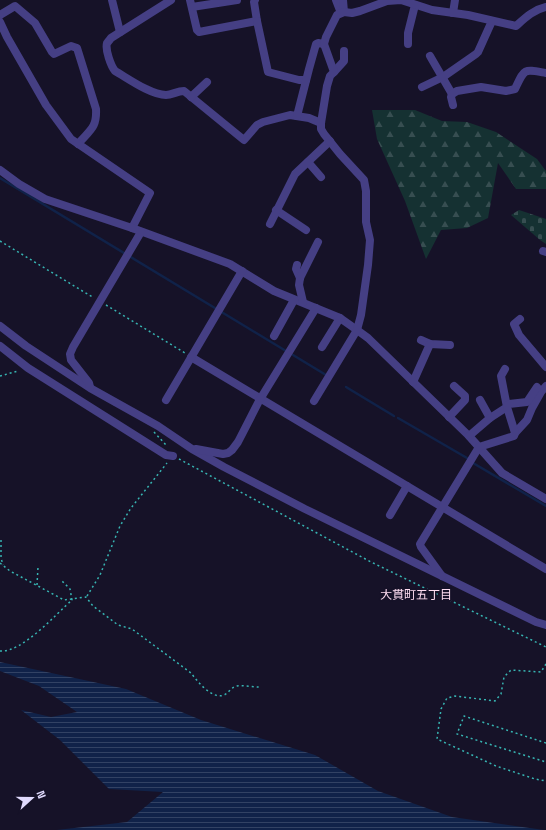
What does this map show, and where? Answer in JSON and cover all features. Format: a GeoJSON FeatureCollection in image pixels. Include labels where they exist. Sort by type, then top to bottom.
{"type":"FeatureCollection","features":[{"type":"Feature","properties":{"kind":"street"},"geometry":{"type":"LineString","coordinates":[[112,0],[120,32]]}},
{"type":"Feature","properties":{"kind":"street"},"geometry":{"type":"LineString","coordinates":[[171,0],[111,38],[107,43],[111,66],[115,71],[155,93],[165,95],[184,91],[244,140],[257,125],[290,115],[309,118],[321,123]]}},
{"type":"Feature","properties":{"kind":"street"},"geometry":{"type":"LineString","coordinates":[[237,0],[191,4],[197,30],[199,32],[257,21]]}},
{"type":"Feature","properties":{"kind":"street"},"geometry":{"type":"LineString","coordinates":[[255,0],[257,21],[268,72],[299,80],[306,80]]}},
{"type":"Feature","properties":{"kind":"street"},"geometry":{"type":"LineString","coordinates":[[336,0],[343,13]]}},
{"type":"Feature","properties":{"kind":"street"},"geometry":{"type":"LineString","coordinates":[[343,13],[344,0]]}},
{"type":"Feature","properties":{"kind":"street"},"geometry":{"type":"LineString","coordinates":[[334,72],[324,44],[338,15],[343,13],[360,11],[387,1],[401,0],[415,6],[432,10],[468,15],[516,26],[539,9],[546,8]]}},
{"type":"Feature","properties":{"kind":"street"},"geometry":{"type":"LineString","coordinates":[[453,13],[455,0]]}},
{"type":"Feature","properties":{"kind":"street"},"geometry":{"type":"LineString","coordinates":[[0,15],[16,3],[35,23],[54,54],[70,46],[77,48],[96,108],[97,118],[95,125],[78,144]]}},
{"type":"Feature","properties":{"kind":"street"},"geometry":{"type":"LineString","coordinates":[[408,44],[408,33],[415,6]]}},
{"type":"Feature","properties":{"kind":"street"},"geometry":{"type":"LineString","coordinates":[[422,87],[443,77],[478,52],[492,21]]}},
{"type":"Feature","properties":{"kind":"street"},"geometry":{"type":"LineString","coordinates":[[0,22],[46,105],[71,139],[150,193],[132,228]]}},
{"type":"Feature","properties":{"kind":"street"},"geometry":{"type":"LineString","coordinates":[[297,116],[316,44],[324,44]]}},
{"type":"Feature","properties":{"kind":"street"},"geometry":{"type":"LineString","coordinates":[[314,401],[357,330],[361,315],[370,240],[366,222],[366,190],[364,180],[330,141],[322,129],[321,123],[330,76],[334,74],[334,72],[344,61],[344,51]]}},
{"type":"Feature","properties":{"kind":"street"},"geometry":{"type":"LineString","coordinates":[[430,56],[452,94],[450,97],[453,105]]}},
{"type":"Feature","properties":{"kind":"street"},"geometry":{"type":"LineString","coordinates":[[452,94],[457,91],[480,87],[506,91],[515,89],[525,71],[528,70],[546,73]]}},
{"type":"Feature","properties":{"kind":"street"},"geometry":{"type":"LineString","coordinates":[[191,97],[206,82]]}},
{"type":"Feature","properties":{"kind":"street"},"geometry":{"type":"LineString","coordinates":[[270,224],[295,174],[330,141]]}},
{"type":"Feature","properties":{"kind":"street"},"geometry":{"type":"LineString","coordinates":[[308,162],[321,177]]}},
{"type":"Feature","properties":{"kind":"street"},"geometry":{"type":"LineString","coordinates":[[0,170],[19,184],[45,198],[230,264],[274,291],[340,318],[357,330],[413,382],[469,436],[502,473],[546,499]]}},
{"type":"Feature","properties":{"kind":"street"},"geometry":{"type":"LineString","coordinates":[[276,210],[306,230]]}},
{"type":"Feature","properties":{"kind":"street"},"geometry":{"type":"LineString","coordinates":[[90,388],[89,383],[71,360],[70,354],[72,347],[141,232]]}},
{"type":"Feature","properties":{"kind":"street"},"geometry":{"type":"LineString","coordinates":[[303,302],[299,285],[300,278],[318,242]]}},
{"type":"Feature","properties":{"kind":"street"},"geometry":{"type":"LineString","coordinates":[[297,265],[296,269],[300,278]]}},
{"type":"Feature","properties":{"kind":"street"},"geometry":{"type":"LineString","coordinates":[[166,400],[242,271]]}},
{"type":"Feature","properties":{"kind":"street"},"geometry":{"type":"LineString","coordinates":[[274,336],[294,300]]}},
{"type":"Feature","properties":{"kind":"street"},"geometry":{"type":"LineString","coordinates":[[192,449],[200,449],[223,454],[228,453],[238,442],[316,308]]}},
{"type":"Feature","properties":{"kind":"street"},"geometry":{"type":"LineString","coordinates":[[322,347],[340,318]]}},
{"type":"Feature","properties":{"kind":"street"},"geometry":{"type":"LineString","coordinates":[[520,319],[514,324],[519,335],[546,367]]}},
{"type":"Feature","properties":{"kind":"street"},"geometry":{"type":"LineString","coordinates":[[0,326],[26,346],[90,388],[158,426],[192,449],[305,509],[442,577],[545,625]]}},
{"type":"Feature","properties":{"kind":"street"},"geometry":{"type":"LineString","coordinates":[[421,340],[430,344],[450,345]]}},
{"type":"Feature","properties":{"kind":"street"},"geometry":{"type":"LineString","coordinates":[[413,382],[430,344]]}},
{"type":"Feature","properties":{"kind":"street"},"geometry":{"type":"LineString","coordinates":[[0,346],[28,368],[166,455],[173,456]]}},
{"type":"Feature","properties":{"kind":"street"},"geometry":{"type":"LineString","coordinates":[[191,358],[546,569]]}},
{"type":"Feature","properties":{"kind":"street"},"geometry":{"type":"LineString","coordinates":[[505,370],[501,376],[507,407],[515,433]]}},
{"type":"Feature","properties":{"kind":"street"},"geometry":{"type":"LineString","coordinates":[[449,417],[465,400],[465,396],[454,386]]}},
{"type":"Feature","properties":{"kind":"street"},"geometry":{"type":"LineString","coordinates":[[442,577],[420,544],[441,507],[479,447],[514,436],[527,420],[532,408],[546,386]]}},
{"type":"Feature","properties":{"kind":"street"},"geometry":{"type":"LineString","coordinates":[[469,436],[509,404],[527,402],[537,387]]}},
{"type":"Feature","properties":{"kind":"street"},"geometry":{"type":"LineString","coordinates":[[480,400],[490,418]]}},
{"type":"Feature","properties":{"kind":"street"},"geometry":{"type":"LineString","coordinates":[[390,515],[407,486]]}},
{"type":"Feature","properties":{"kind":"path"},"geometry":{"type":"LineString","coordinates":[[0,376],[28,368]]}},
{"type":"Feature","properties":{"kind":"path"},"geometry":{"type":"LineString","coordinates":[[146,420],[155,435],[168,447],[173,456],[371,562],[546,647]]}},
{"type":"Feature","properties":{"kind":"path"},"geometry":{"type":"LineString","coordinates":[[0,563],[10,571],[64,600],[86,597],[100,575],[120,526],[131,508],[173,456]]}},
{"type":"Feature","properties":{"kind":"path"},"geometry":{"type":"LineString","coordinates":[[1,540],[1,558],[4,566]]}},
{"type":"Feature","properties":{"kind":"path"},"geometry":{"type":"LineString","coordinates":[[37,585],[38,567]]}},
{"type":"Feature","properties":{"kind":"path"},"geometry":{"type":"LineString","coordinates":[[62,581],[70,589],[72,600]]}},
{"type":"Feature","properties":{"kind":"path"},"geometry":{"type":"LineString","coordinates":[[86,597],[93,606],[118,625],[132,629],[191,673],[198,682],[210,692],[218,696],[224,695],[235,686],[259,687]]}},
{"type":"Feature","properties":{"kind":"path"},"geometry":{"type":"LineString","coordinates":[[0,651],[6,651],[20,645],[32,637],[72,600]]}},
{"type":"Feature","properties":{"kind":"path"},"geometry":{"type":"LineString","coordinates":[[546,664],[541,672],[511,670],[504,677],[501,694],[495,701],[455,696],[447,698],[441,709],[437,739],[496,766],[535,779],[546,781]]}},
{"type":"Feature","properties":{"kind":"path"},"geometry":{"type":"LineString","coordinates":[[546,744],[464,716],[457,734],[546,762]]}},
{"type":"Feature","properties":{"kind":"green space"},"geometry":{"type":"Polygon","coordinates":[[[372,110],[415,110],[442,121],[467,122],[496,132],[537,159],[546,171],[546,189],[516,189],[498,163],[488,218],[467,228],[441,230],[426,259],[405,201],[377,139],[372,110]]]}},
{"type":"Feature","properties":{"kind":"green space"},"geometry":{"type":"Polygon","coordinates":[[[519,210],[546,219],[546,244],[511,215],[519,210]]]}},
{"type":"Feature","properties":{"kind":"water"},"geometry":{"type":"Polygon","coordinates":[[[0,662],[126,689],[201,720],[315,755],[378,791],[452,817],[544,830],[57,830],[127,822],[163,792],[109,789],[60,740],[21,710],[51,717],[77,712],[39,686],[0,671],[0,662]]]}},
{"type":"Feature","properties":{"kind":"waterway"},"geometry":{"type":"LineString","coordinates":[[0,178],[286,351]]}},
{"type":"Feature","properties":{"kind":"waterway"},"geometry":{"type":"LineString","coordinates":[[293,355],[326,375]]}},
{"type":"Feature","properties":{"kind":"waterway"},"geometry":{"type":"LineString","coordinates":[[346,387],[394,416]]}},
{"type":"Feature","properties":{"kind":"waterway"},"geometry":{"type":"LineString","coordinates":[[398,418],[467,458]]}},
{"type":"Feature","properties":{"kind":"waterway"},"geometry":{"type":"LineString","coordinates":[[473,463],[546,506]]}},
{"type":"Feature","properties":{"kind":"district","name":"大貫町五丁目"},"geometry":{"type":"Point","coordinates":[416,595]}}]}
